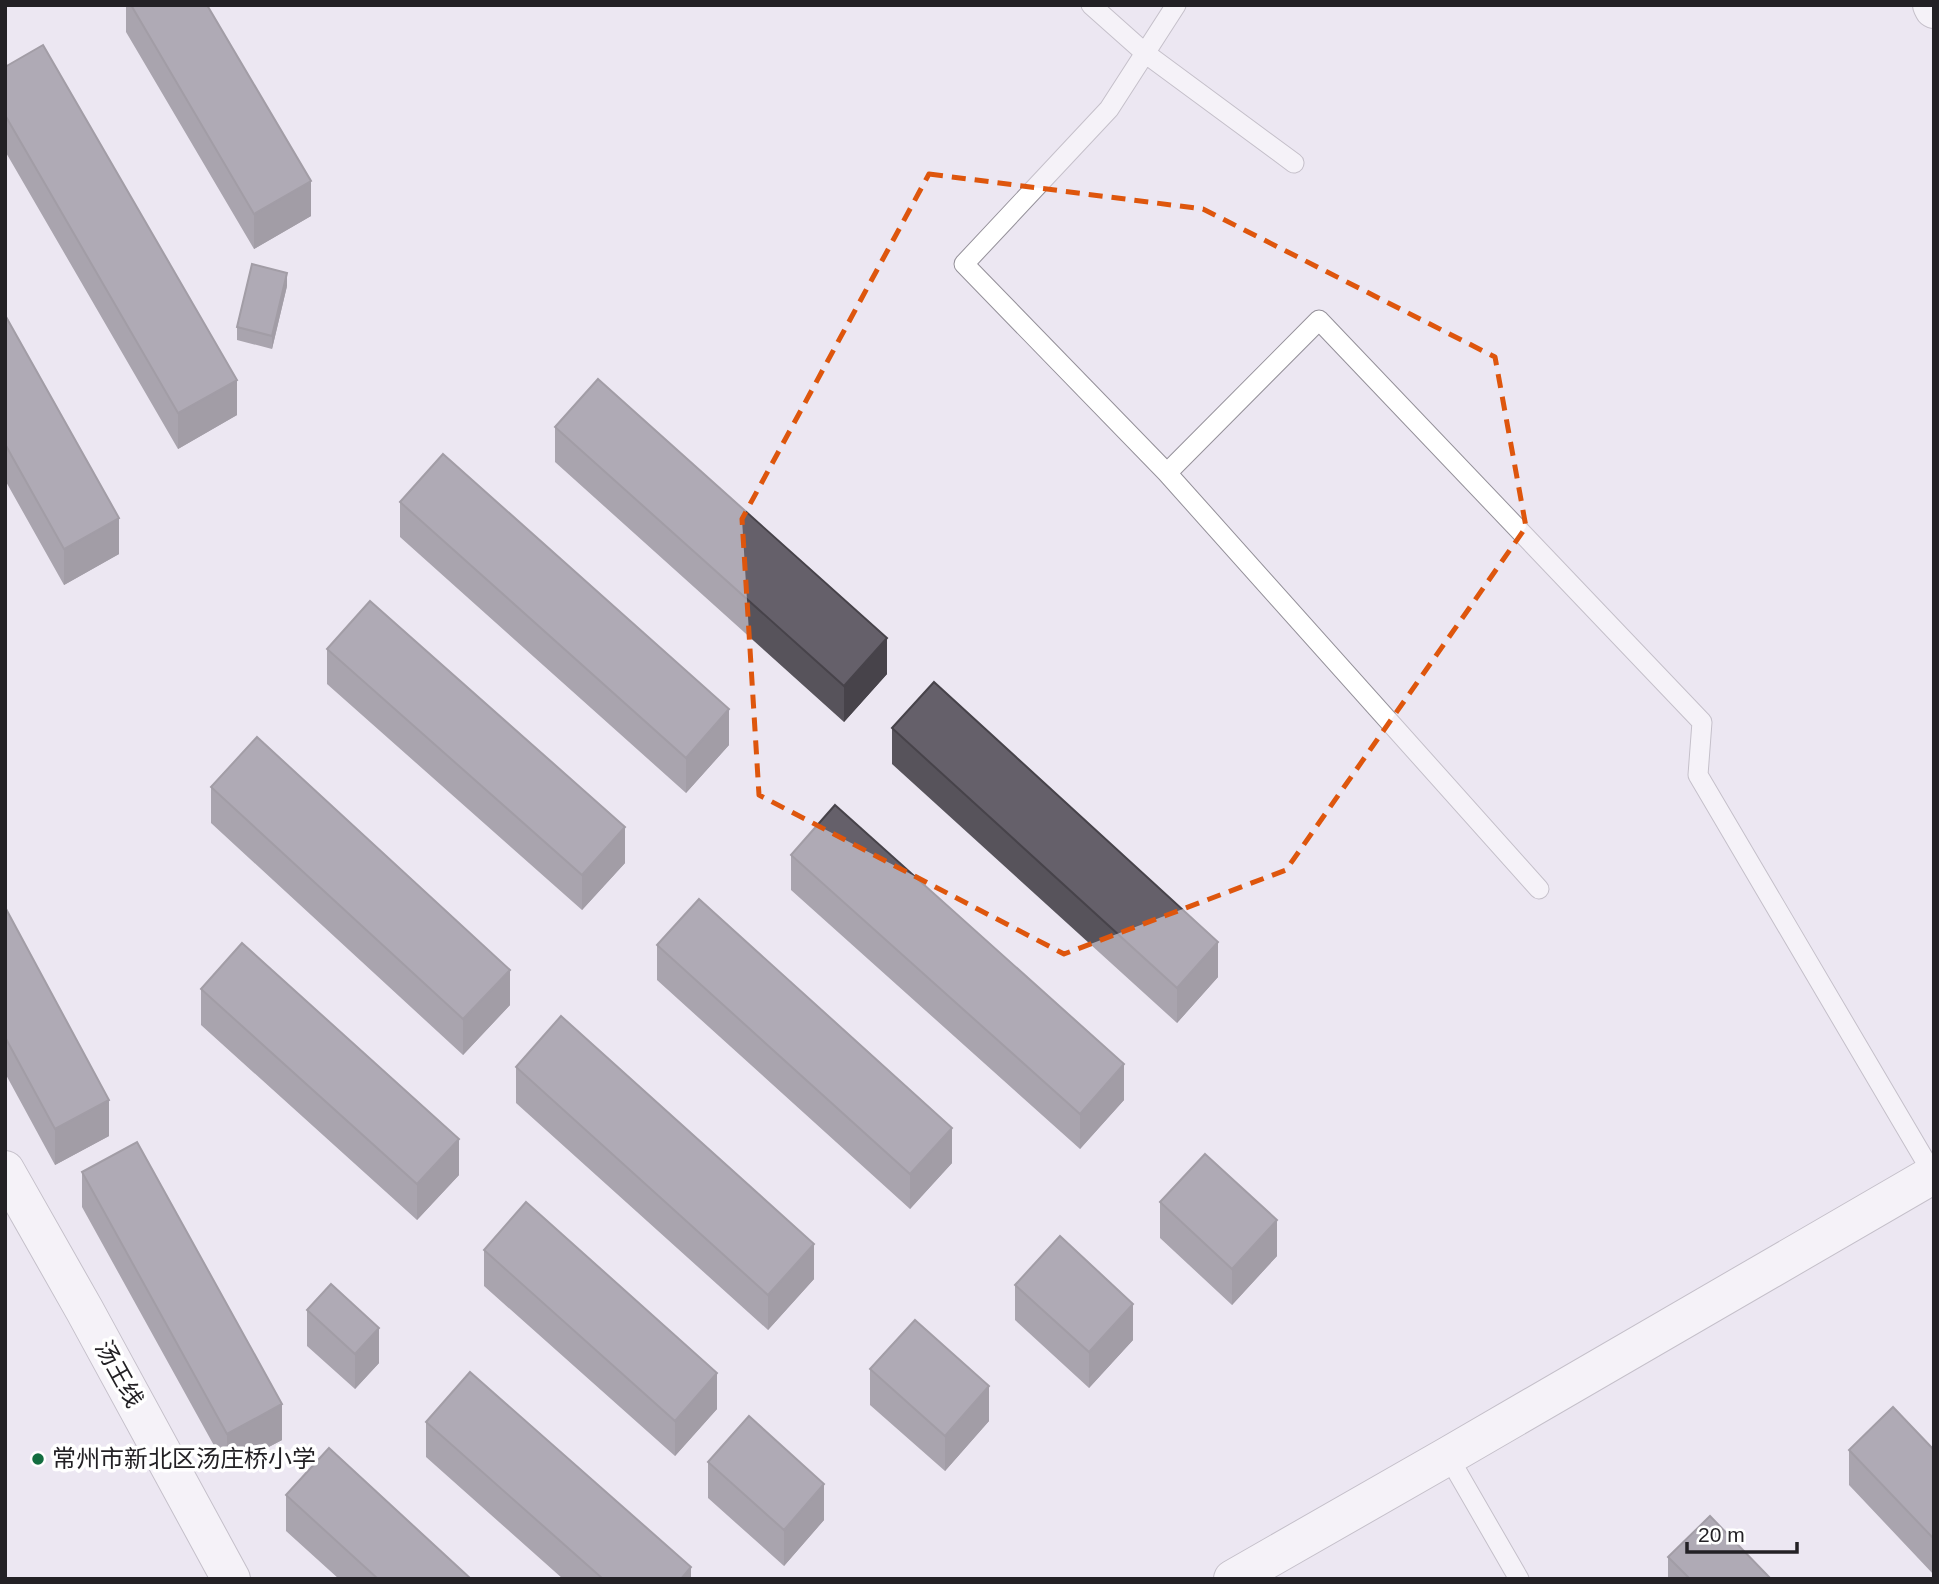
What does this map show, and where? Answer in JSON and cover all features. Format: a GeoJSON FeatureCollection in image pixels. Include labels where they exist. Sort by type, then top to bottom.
{"type":"FeatureCollection","features":[{"type":"Feature","properties":{"kind":"main road","name":"汤王线"},"geometry":{"type":"LineString","coordinates":[[5,1170],[231,1579]]}},
{"type":"Feature","properties":{"kind":"main road"},"geometry":{"type":"LineString","coordinates":[[1233,1579],[1933,1174]]}},
{"type":"Feature","properties":{"kind":"lane"},"geometry":{"type":"LineString","coordinates":[[1091,5],[1145,53],[1294,163]]}},
{"type":"Feature","properties":{"kind":"lane"},"geometry":{"type":"LineString","coordinates":[[1176,5],[1110,109],[964,264],[1167,473],[1539,889]]}},
{"type":"Feature","properties":{"kind":"lane"},"geometry":{"type":"LineString","coordinates":[[1167,473],[1319,320],[1702,722],[1698,775],[1933,1174]]}},
{"type":"Feature","properties":{"kind":"lane"},"geometry":{"type":"LineString","coordinates":[[1448,1456],[1518,1579]]}},
{"type":"Feature","properties":{"kind":"highlighted area"},"geometry":{"type":"Polygon","coordinates":[[[929,174],[1203,209],[1495,357],[1526,527],[1286,870],[1064,954],[759,795],[742,519],[929,174]]]}},
{"type":"Feature","properties":{"kind":"building"},"geometry":{"type":"Polygon","coordinates":[[[131,5],[207,5],[311,181],[254,214],[131,5]]]}},
{"type":"Feature","properties":{"kind":"building"},"geometry":{"type":"Polygon","coordinates":[[[43,45],[237,380],[178,413],[5,115],[5,67],[43,45]]]}},
{"type":"Feature","properties":{"kind":"building"},"geometry":{"type":"Polygon","coordinates":[[[252,264],[287,273],[272,336],[237,327],[252,264]]]}},
{"type":"Feature","properties":{"kind":"building"},"geometry":{"type":"Polygon","coordinates":[[[5,315],[119,518],[64,549],[5,444],[5,315]]]}},
{"type":"Feature","properties":{"kind":"building"},"geometry":{"type":"Polygon","coordinates":[[[598,379],[887,638],[844,686],[555,427],[598,379]]]}},
{"type":"Feature","properties":{"kind":"building"},"geometry":{"type":"Polygon","coordinates":[[[443,454],[729,709],[686,758],[400,502],[443,454]]]}},
{"type":"Feature","properties":{"kind":"building"},"geometry":{"type":"Polygon","coordinates":[[[370,601],[625,827],[582,875],[327,649],[370,601]]]}},
{"type":"Feature","properties":{"kind":"building"},"geometry":{"type":"Polygon","coordinates":[[[934,682],[1218,942],[1177,988],[892,728],[934,682]]]}},
{"type":"Feature","properties":{"kind":"building"},"geometry":{"type":"Polygon","coordinates":[[[257,737],[510,970],[463,1019],[211,787],[257,737]]]}},
{"type":"Feature","properties":{"kind":"building"},"geometry":{"type":"Polygon","coordinates":[[[835,805],[1124,1064],[1080,1114],[791,855],[835,805]]]}},
{"type":"Feature","properties":{"kind":"building"},"geometry":{"type":"Polygon","coordinates":[[[699,899],[952,1128],[910,1174],[657,945],[699,899]]]}},
{"type":"Feature","properties":{"kind":"building"},"geometry":{"type":"Polygon","coordinates":[[[5,907],[109,1100],[55,1129],[5,1037],[5,907]]]}},
{"type":"Feature","properties":{"kind":"building"},"geometry":{"type":"Polygon","coordinates":[[[242,943],[459,1139],[417,1184],[201,989],[242,943]]]}},
{"type":"Feature","properties":{"kind":"building"},"geometry":{"type":"Polygon","coordinates":[[[561,1016],[814,1244],[768,1295],[516,1067],[561,1016]]]}},
{"type":"Feature","properties":{"kind":"building"},"geometry":{"type":"Polygon","coordinates":[[[137,1142],[282,1404],[227,1434],[82,1172],[137,1142]]]}},
{"type":"Feature","properties":{"kind":"building"},"geometry":{"type":"Polygon","coordinates":[[[1205,1154],[1277,1220],[1232,1269],[1160,1202],[1205,1154]]]}},
{"type":"Feature","properties":{"kind":"building"},"geometry":{"type":"Polygon","coordinates":[[[526,1202],[717,1373],[675,1421],[484,1250],[526,1202]]]}},
{"type":"Feature","properties":{"kind":"building"},"geometry":{"type":"Polygon","coordinates":[[[1060,1236],[1133,1304],[1089,1352],[1015,1285],[1060,1236]]]}},
{"type":"Feature","properties":{"kind":"building"},"geometry":{"type":"Polygon","coordinates":[[[331,1284],[379,1328],[355,1354],[307,1310],[331,1284]]]}},
{"type":"Feature","properties":{"kind":"building"},"geometry":{"type":"Polygon","coordinates":[[[915,1320],[989,1386],[945,1436],[870,1369],[915,1320]]]}},
{"type":"Feature","properties":{"kind":"building"},"geometry":{"type":"Polygon","coordinates":[[[470,1372],[691,1567],[681,1579],[603,1579],[426,1422],[470,1372]]]}},
{"type":"Feature","properties":{"kind":"building"},"geometry":{"type":"Polygon","coordinates":[[[1893,1407],[1934,1450],[1934,1539],[1849,1450],[1893,1407]]]}},
{"type":"Feature","properties":{"kind":"building"},"geometry":{"type":"Polygon","coordinates":[[[749,1416],[824,1484],[784,1530],[708,1462],[749,1416]]]}},
{"type":"Feature","properties":{"kind":"building"},"geometry":{"type":"Polygon","coordinates":[[[329,1448],[471,1579],[378,1579],[286,1495],[329,1448]]]}},
{"type":"Feature","properties":{"kind":"building"},"geometry":{"type":"Polygon","coordinates":[[[1710,1516],[1771,1579],[1690,1579],[1668,1557],[1710,1516]]]}},
{"type":"Feature","properties":{"kind":"place","name":"常州市新北区汤庄桥小学"},"geometry":{"type":"Point","coordinates":[38,1459]}}]}
